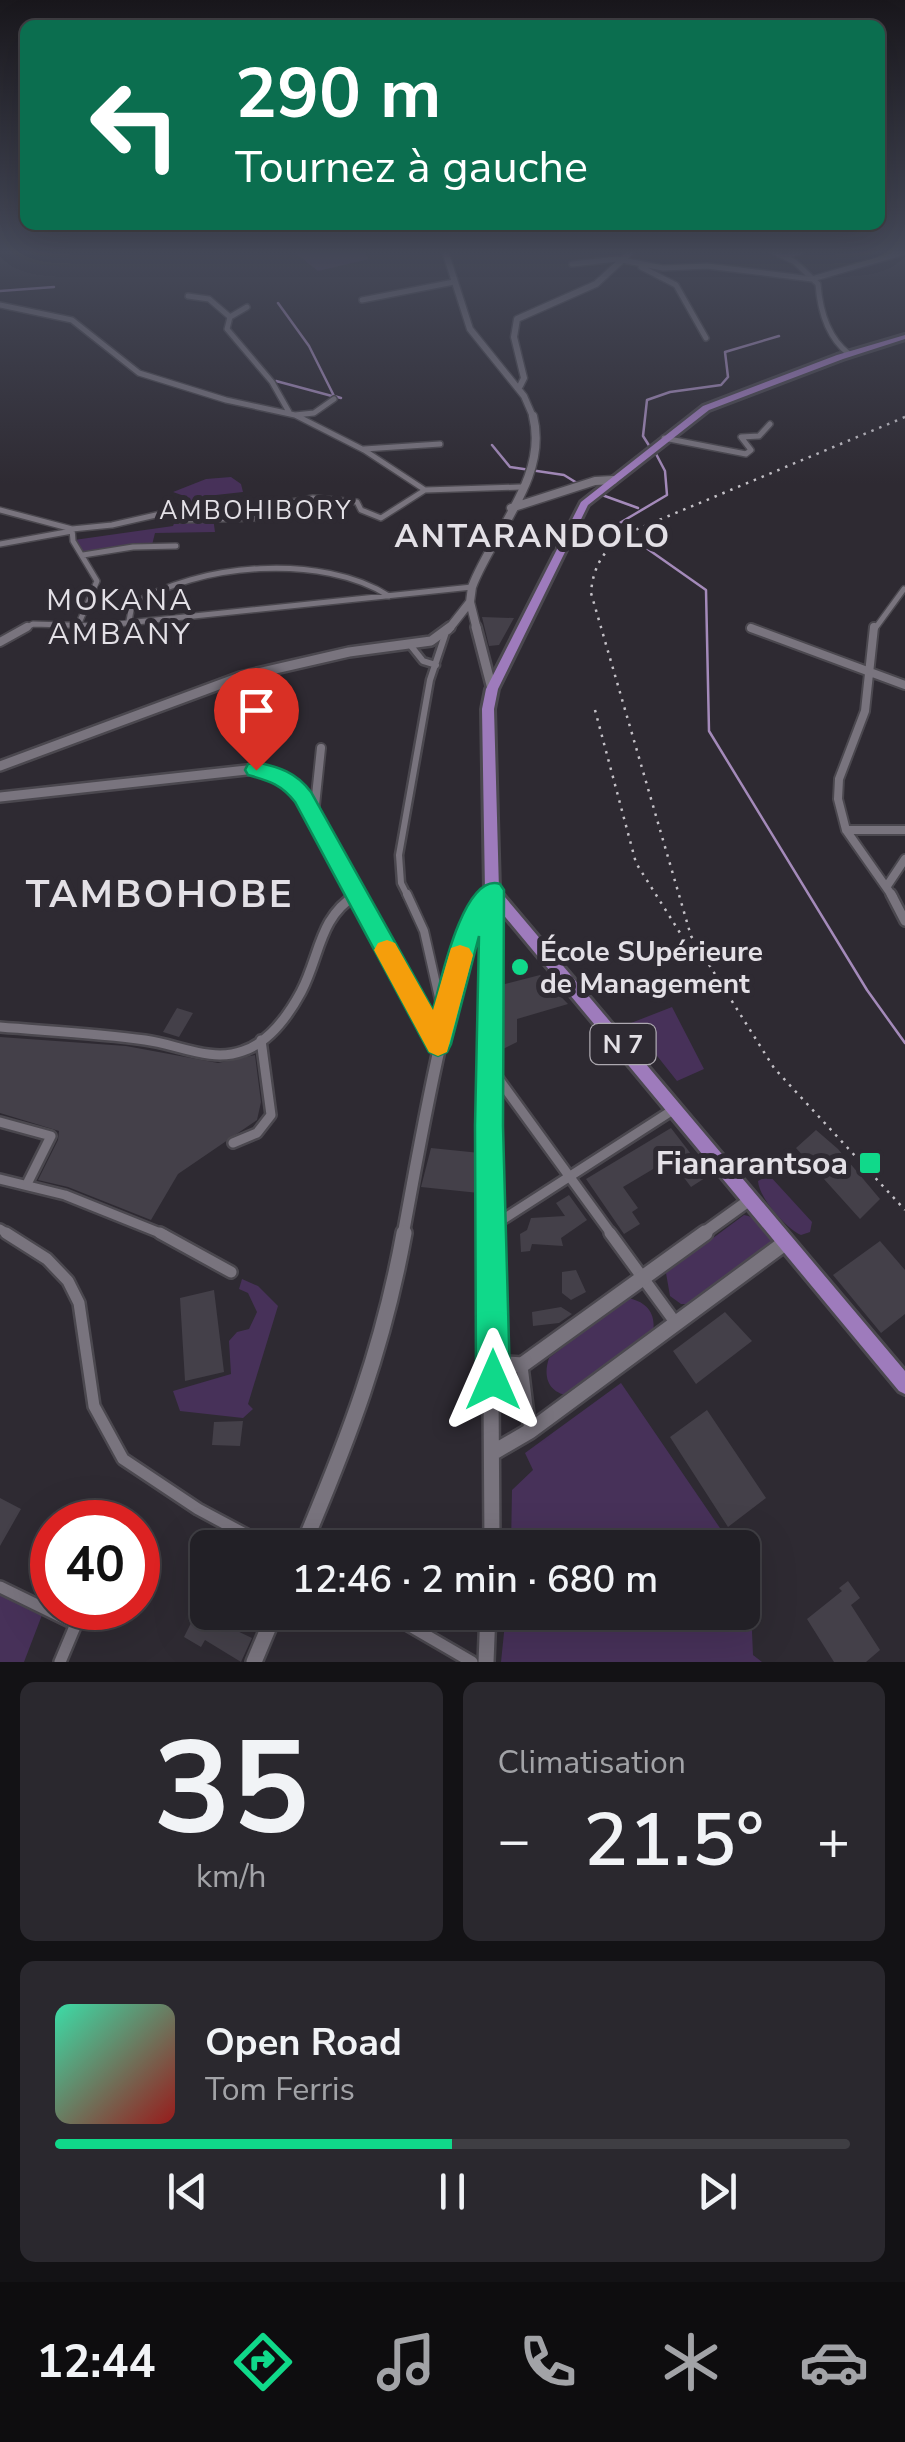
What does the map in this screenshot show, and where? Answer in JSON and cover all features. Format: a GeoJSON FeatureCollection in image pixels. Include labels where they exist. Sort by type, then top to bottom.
{"type":"FeatureCollection","features":[{"type":"Feature","properties":{"kind":"main road"},"geometry":{"type":"LineString","coordinates":[[492,890],[488,709],[492,688],[584,504],[656,445],[718,402],[905,338]]}},
{"type":"Feature","properties":{"kind":"main road","name":"N 7"},"geometry":{"type":"LineString","coordinates":[[492,890],[905,1385]]}},
{"type":"Feature","properties":{"kind":"street"},"geometry":{"type":"LineString","coordinates":[[83,329],[139,373],[226,400],[292,413],[314,413],[334,398]]}},
{"type":"Feature","properties":{"kind":"street"},"geometry":{"type":"LineString","coordinates":[[227,329],[272,382],[292,413],[365,450],[412,486],[425,490],[521,487]]}},
{"type":"Feature","properties":{"kind":"street"},"geometry":{"type":"LineString","coordinates":[[471,329],[474,337],[520,386],[534,415],[536,439],[528,471],[472,587],[470,602],[492,688]]}},
{"type":"Feature","properties":{"kind":"street"},"geometry":{"type":"LineString","coordinates":[[516,329],[524,378],[520,386]]}},
{"type":"Feature","properties":{"kind":"street"},"geometry":{"type":"LineString","coordinates":[[701,329],[706,338]]}},
{"type":"Feature","properties":{"kind":"street"},"geometry":{"type":"LineString","coordinates":[[829,329],[849,354]]}},
{"type":"Feature","properties":{"kind":"street"},"geometry":{"type":"LineString","coordinates":[[656,445],[746,454],[751,450],[742,437],[759,436],[770,424]]}},
{"type":"Feature","properties":{"kind":"street"},"geometry":{"type":"LineString","coordinates":[[365,450],[382,445],[440,444]]}},
{"type":"Feature","properties":{"kind":"street"},"geometry":{"type":"LineString","coordinates":[[511,508],[595,481],[612,480]]}},
{"type":"Feature","properties":{"kind":"street"},"geometry":{"type":"LineString","coordinates":[[166,512],[179,520],[259,518],[259,508],[334,498],[351,500],[374,518],[381,518],[425,490]]}},
{"type":"Feature","properties":{"kind":"street"},"geometry":{"type":"LineString","coordinates":[[0,544],[204,504]]}},
{"type":"Feature","properties":{"kind":"street"},"geometry":{"type":"LineString","coordinates":[[0,510],[72,530],[97,581],[80,623]]}},
{"type":"Feature","properties":{"kind":"street"},"geometry":{"type":"LineString","coordinates":[[84,555],[123,548],[176,546]]}},
{"type":"Feature","properties":{"kind":"street"},"geometry":{"type":"LineString","coordinates":[[129,621],[132,604],[162,588],[248,573],[315,570],[389,596]]}},
{"type":"Feature","properties":{"kind":"street"},"geometry":{"type":"LineString","coordinates":[[0,642],[33,624],[98,626],[472,587]]}},
{"type":"Feature","properties":{"kind":"street"},"geometry":{"type":"LineString","coordinates":[[904,588],[874,627],[865,711],[840,779],[838,799],[846,830],[888,886],[905,920]]}},
{"type":"Feature","properties":{"kind":"street"},"geometry":{"type":"LineString","coordinates":[[445,1021],[424,931],[401,883],[399,854],[430,680],[446,632],[470,602]]}},
{"type":"Feature","properties":{"kind":"street"},"geometry":{"type":"LineString","coordinates":[[750,628],[905,686]]}},
{"type":"Feature","properties":{"kind":"street"},"geometry":{"type":"LineString","coordinates":[[0,766],[240,678],[351,652],[411,646],[446,632]]}},
{"type":"Feature","properties":{"kind":"street"},"geometry":{"type":"LineString","coordinates":[[411,646],[423,660],[436,665]]}},
{"type":"Feature","properties":{"kind":"street"},"geometry":{"type":"LineString","coordinates":[[314,815],[321,748]]}},
{"type":"Feature","properties":{"kind":"street"},"geometry":{"type":"LineString","coordinates":[[0,797],[256,770],[276,774],[293,784],[314,815],[438,1044]]}},
{"type":"Feature","properties":{"kind":"street"},"geometry":{"type":"LineString","coordinates":[[846,830],[905,830]]}},
{"type":"Feature","properties":{"kind":"street"},"geometry":{"type":"LineString","coordinates":[[888,886],[905,859]]}},
{"type":"Feature","properties":{"kind":"street"},"geometry":{"type":"LineString","coordinates":[[310,1530],[348,1439],[384,1328],[438,1044],[461,951],[474,916],[492,890]]}},
{"type":"Feature","properties":{"kind":"street"},"geometry":{"type":"LineString","coordinates":[[492,890],[492,1530]]}},
{"type":"Feature","properties":{"kind":"street"},"geometry":{"type":"LineString","coordinates":[[0,1027],[151,1040],[216,1054],[245,1051],[262,1040],[295,1005],[333,909],[356,895]]}},
{"type":"Feature","properties":{"kind":"street"},"geometry":{"type":"LineString","coordinates":[[233,1143],[257,1133],[271,1115],[262,1040]]}},
{"type":"Feature","properties":{"kind":"street"},"geometry":{"type":"LineString","coordinates":[[490,1067],[676,1324]]}},
{"type":"Feature","properties":{"kind":"street"},"geometry":{"type":"LineString","coordinates":[[491,1227],[676,1108]]}},
{"type":"Feature","properties":{"kind":"street"},"geometry":{"type":"LineString","coordinates":[[0,1122],[50,1136],[26,1184]]}},
{"type":"Feature","properties":{"kind":"street"},"geometry":{"type":"LineString","coordinates":[[0,1179],[26,1184],[162,1234],[231,1272]]}},
{"type":"Feature","properties":{"kind":"street"},"geometry":{"type":"LineString","coordinates":[[493,1363],[511,1368],[522,1365],[750,1199]]}},
{"type":"Feature","properties":{"kind":"street"},"geometry":{"type":"LineString","coordinates":[[0,1229],[47,1259],[68,1280],[79,1302],[94,1406],[123,1459],[237,1530]]}},
{"type":"Feature","properties":{"kind":"street"},"geometry":{"type":"LineString","coordinates":[[494,1452],[530,1432],[786,1242]]}},
{"type":"Feature","properties":{"kind":"street"},"geometry":{"type":"LineString","coordinates":[[522,1365],[530,1432]]}},
{"type":"Feature","properties":{"kind":"street"},"geometry":{"type":"LineString","coordinates":[[0,1587],[76,1624],[60,1662]]}},
{"type":"Feature","properties":{"kind":"street"},"geometry":{"type":"LineString","coordinates":[[254,1662],[267,1630]]}},
{"type":"Feature","properties":{"kind":"street"},"geometry":{"type":"LineString","coordinates":[[417,1630],[472,1662]]}},
{"type":"Feature","properties":{"kind":"street"},"geometry":{"type":"LineString","coordinates":[[486,1662],[487,1630]]}},
{"type":"Feature","properties":{"kind":"shaded area"},"geometry":{"type":"Polygon","coordinates":[[[231,477],[241,484],[243,492],[207,496],[204,508],[212,510],[215,532],[155,533],[152,545],[84,554],[74,540],[173,526],[176,519],[158,514],[193,505],[190,498],[173,492],[206,479],[231,477]]]}},
{"type":"Feature","properties":{"kind":"shaded area"},"geometry":{"type":"Polygon","coordinates":[[[672,1007],[704,1069],[677,1081],[631,1023],[672,1007]]]}},
{"type":"Feature","properties":{"kind":"shaded area"},"geometry":{"type":"Polygon","coordinates":[[[769,1175],[812,1222],[810,1232],[801,1235],[795,1231],[768,1204],[758,1181],[769,1175]]]}},
{"type":"Feature","properties":{"kind":"shaded area"},"geometry":{"type":"Polygon","coordinates":[[[744,1215],[758,1220],[767,1229],[772,1238],[768,1249],[692,1304],[681,1304],[670,1296],[666,1273],[744,1215]]]}},
{"type":"Feature","properties":{"kind":"shaded area"},"geometry":{"type":"Polygon","coordinates":[[[242,1279],[258,1286],[278,1306],[248,1404],[253,1409],[243,1418],[180,1411],[173,1391],[231,1374],[229,1341],[237,1332],[249,1329],[257,1312],[248,1293],[239,1289],[242,1279]]]}},
{"type":"Feature","properties":{"kind":"shaded area"},"geometry":{"type":"Polygon","coordinates":[[[627,1298],[649,1310],[652,1335],[571,1396],[553,1389],[547,1373],[549,1358],[627,1298]]]}},
{"type":"Feature","properties":{"kind":"shaded area"},"geometry":{"type":"Polygon","coordinates":[[[621,1383],[721,1530],[511,1530],[512,1490],[533,1470],[525,1453],[621,1383]]]}},
{"type":"Feature","properties":{"kind":"shaded area"},"geometry":{"type":"Polygon","coordinates":[[[0,1592],[30,1608],[30,1630],[36,1630],[24,1662],[0,1662],[0,1592]]]}},
{"type":"Feature","properties":{"kind":"shaded area"},"geometry":{"type":"Polygon","coordinates":[[[504,1630],[752,1630],[753,1655],[762,1662],[501,1662],[504,1630]]]}},
{"type":"Feature","properties":{"kind":"building"},"geometry":{"type":"Polygon","coordinates":[[[482,617],[514,618],[499,645],[489,646],[482,617]]]}},
{"type":"Feature","properties":{"kind":"building"},"geometry":{"type":"Polygon","coordinates":[[[540,975],[568,1004],[517,1019],[517,1042],[501,1050],[501,985],[540,975]]]}},
{"type":"Feature","properties":{"kind":"building"},"geometry":{"type":"Polygon","coordinates":[[[177,1008],[193,1013],[179,1037],[163,1032],[177,1008]]]}},
{"type":"Feature","properties":{"kind":"building"},"geometry":{"type":"Polygon","coordinates":[[[0,1037],[126,1046],[218,1063],[255,1055],[261,1102],[257,1120],[178,1174],[151,1220],[68,1187],[38,1180],[59,1131],[0,1113],[0,1037]]]}},
{"type":"Feature","properties":{"kind":"building"},"geometry":{"type":"Polygon","coordinates":[[[671,1128],[708,1176],[691,1187],[670,1159],[623,1187],[638,1208],[632,1212],[640,1224],[624,1234],[586,1179],[671,1128]]]}},
{"type":"Feature","properties":{"kind":"building"},"geometry":{"type":"Polygon","coordinates":[[[816,1130],[838,1149],[880,1199],[860,1219],[796,1148],[816,1130]]]}},
{"type":"Feature","properties":{"kind":"building"},"geometry":{"type":"Polygon","coordinates":[[[431,1148],[480,1153],[479,1193],[421,1187],[431,1148]]]}},
{"type":"Feature","properties":{"kind":"building"},"geometry":{"type":"Polygon","coordinates":[[[569,1195],[587,1220],[561,1238],[563,1246],[532,1244],[530,1251],[521,1252],[520,1234],[527,1230],[531,1218],[565,1216],[556,1203],[569,1195]]]}},
{"type":"Feature","properties":{"kind":"building"},"geometry":{"type":"Polygon","coordinates":[[[880,1241],[905,1270],[905,1314],[881,1333],[833,1275],[880,1241]]]}},
{"type":"Feature","properties":{"kind":"building"},"geometry":{"type":"Polygon","coordinates":[[[576,1270],[586,1292],[571,1300],[562,1293],[562,1272],[576,1270]]]}},
{"type":"Feature","properties":{"kind":"building"},"geometry":{"type":"Polygon","coordinates":[[[214,1290],[224,1372],[185,1381],[180,1298],[214,1290]]]}},
{"type":"Feature","properties":{"kind":"building"},"geometry":{"type":"Polygon","coordinates":[[[561,1307],[572,1314],[559,1323],[533,1326],[532,1312],[561,1307]]]}},
{"type":"Feature","properties":{"kind":"building"},"geometry":{"type":"Polygon","coordinates":[[[725,1312],[752,1341],[696,1384],[673,1351],[725,1312]]]}},
{"type":"Feature","properties":{"kind":"building"},"geometry":{"type":"Polygon","coordinates":[[[707,1410],[766,1498],[728,1527],[670,1437],[707,1410]]]}},
{"type":"Feature","properties":{"kind":"building"},"geometry":{"type":"Polygon","coordinates":[[[243,1421],[240,1446],[212,1445],[214,1422],[243,1421]]]}},
{"type":"Feature","properties":{"kind":"building"},"geometry":{"type":"Polygon","coordinates":[[[0,1498],[21,1509],[0,1546],[0,1498]]]}},
{"type":"Feature","properties":{"kind":"building"},"geometry":{"type":"Polygon","coordinates":[[[848,1581],[860,1598],[851,1605],[880,1650],[866,1662],[834,1662],[807,1619],[842,1591],[839,1588],[848,1581]]]}},
{"type":"Feature","properties":{"kind":"building"},"geometry":{"type":"Polygon","coordinates":[[[190,1625],[190,1630],[235,1630],[252,1638],[241,1662],[205,1640],[201,1647],[184,1637],[190,1625]]]}},
{"type":"Feature","properties":{"kind":"waterway"},"geometry":{"type":"LineString","coordinates":[[296,329],[334,396],[341,398]]}},
{"type":"Feature","properties":{"kind":"waterway"},"geometry":{"type":"LineString","coordinates":[[650,447],[643,436],[647,400],[670,392],[721,385],[728,377],[725,352],[779,336]]}},
{"type":"Feature","properties":{"kind":"waterway"},"geometry":{"type":"LineString","coordinates":[[276,381],[332,396]]}},
{"type":"Feature","properties":{"kind":"waterway"},"geometry":{"type":"LineString","coordinates":[[492,445],[510,467],[564,475],[577,483]]}},
{"type":"Feature","properties":{"kind":"waterway"},"geometry":{"type":"LineString","coordinates":[[621,529],[618,524],[667,495],[665,471],[655,452]]}},
{"type":"Feature","properties":{"kind":"waterway"},"geometry":{"type":"LineString","coordinates":[[602,495],[638,508]]}},
{"type":"Feature","properties":{"kind":"waterway"},"geometry":{"type":"LineString","coordinates":[[632,538],[706,590],[709,731],[867,990],[905,1043]]}},
{"type":"Feature","properties":{"kind":"railway"},"geometry":{"type":"LineString","coordinates":[[905,417],[628,533],[602,558],[591,593],[691,936],[774,1068],[905,1210]]}},
{"type":"Feature","properties":{"kind":"railway"},"geometry":{"type":"LineString","coordinates":[[595,710],[636,863],[682,936]]}},
{"type":"Feature","properties":{"kind":"slow traffic"},"geometry":{"type":"LineString","coordinates":[[387,950],[438,1044],[460,955]]}},
{"type":"Feature","properties":{"kind":"place","name":"École SUpérieure de Management"},"geometry":{"type":"Point","coordinates":[520,967]}},
{"type":"Feature","properties":{"kind":"place","name":"Fianarantsoa"},"geometry":{"type":"Point","coordinates":[870,1163]}},
{"type":"Feature","properties":{"kind":"district","name":"AMBOHIBORY"},"geometry":{"type":"Point","coordinates":[256,510]}},
{"type":"Feature","properties":{"kind":"district","name":"ANTARANDOLO"},"geometry":{"type":"Point","coordinates":[533,536]}},
{"type":"Feature","properties":{"kind":"district","name":"MOKANA AMBANY"},"geometry":{"type":"Point","coordinates":[120,617]}},
{"type":"Feature","properties":{"kind":"district","name":"TAMBOHOBE"},"geometry":{"type":"Point","coordinates":[160,894]}},
{"type":"Feature","properties":{"kind":"route"},"geometry":{"type":"LineString","coordinates":[[256,770],[276,774],[293,784],[303,797],[438,1044],[461,951],[474,916],[492,890],[489,1126],[493,1380]]}}]}
